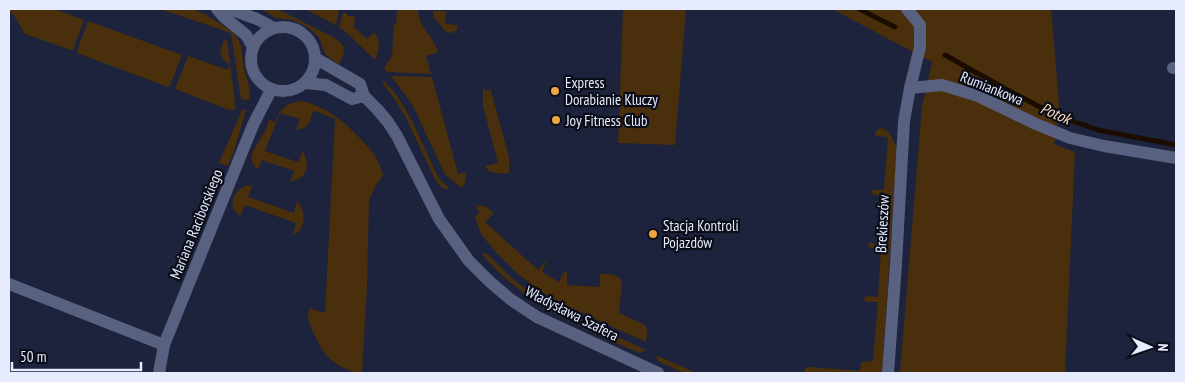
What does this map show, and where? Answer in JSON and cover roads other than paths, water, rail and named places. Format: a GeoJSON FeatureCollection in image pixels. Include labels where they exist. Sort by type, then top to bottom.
{"type":"FeatureCollection","features":[{"type":"Feature","properties":{"kind":"street"},"geometry":{"type":"LineString","coordinates":[[217,9],[246,35],[253,47]]}},
{"type":"Feature","properties":{"kind":"street"},"geometry":{"type":"LineString","coordinates":[[230,9],[257,19],[274,28]]}},
{"type":"Feature","properties":{"kind":"street","name":"Brekieszów"},"geometry":{"type":"LineString","coordinates":[[888,373],[904,122],[920,46],[920,25],[907,9]]}},
{"type":"Feature","properties":{"kind":"street"},"geometry":{"type":"LineString","coordinates":[[274,28],[293,28],[309,40],[313,48],[315,58],[311,76],[298,88],[289,91],[280,92],[272,90],[262,84],[251,67],[250,57],[258,38],[274,28]]}},
{"type":"Feature","properties":{"kind":"street","name":"Władysława Szafera"},"geometry":{"type":"LineString","coordinates":[[315,58],[360,84],[364,96],[377,108],[397,136],[439,219],[469,261],[489,282],[510,299],[538,317],[658,373]]}},
{"type":"Feature","properties":{"kind":"street","name":"Rumiankowa"},"geometry":{"type":"LineString","coordinates":[[911,82],[942,85],[978,96],[1070,138],[1104,146],[1176,158]]}},
{"type":"Feature","properties":{"kind":"street"},"geometry":{"type":"LineString","coordinates":[[305,83],[326,86],[352,99],[364,96]]}},
{"type":"Feature","properties":{"kind":"street","name":"Mariana Raciborskiego"},"geometry":{"type":"LineString","coordinates":[[159,373],[164,345],[253,125],[272,90]]}},
{"type":"Feature","properties":{"kind":"street"},"geometry":{"type":"LineString","coordinates":[[9,284],[164,345]]}},
{"type":"Feature","properties":{"kind":"waterway","name":"Potok"},"geometry":{"type":"LineString","coordinates":[[859,9],[895,27]]}},
{"type":"Feature","properties":{"kind":"waterway","name":"Potok"},"geometry":{"type":"LineString","coordinates":[[945,55],[1055,115],[1098,130],[1176,145]]}},
{"type":"Feature","properties":{"kind":"place","name":"Express Dorabianie Kluczy"},"geometry":{"type":"Point","coordinates":[555,91]}},
{"type":"Feature","properties":{"kind":"place","name":"Joy Fitness Club"},"geometry":{"type":"Point","coordinates":[556,120]}},
{"type":"Feature","properties":{"kind":"place","name":"Stacja Kontroli Pojazdów"},"geometry":{"type":"Point","coordinates":[653,234]}}]}
